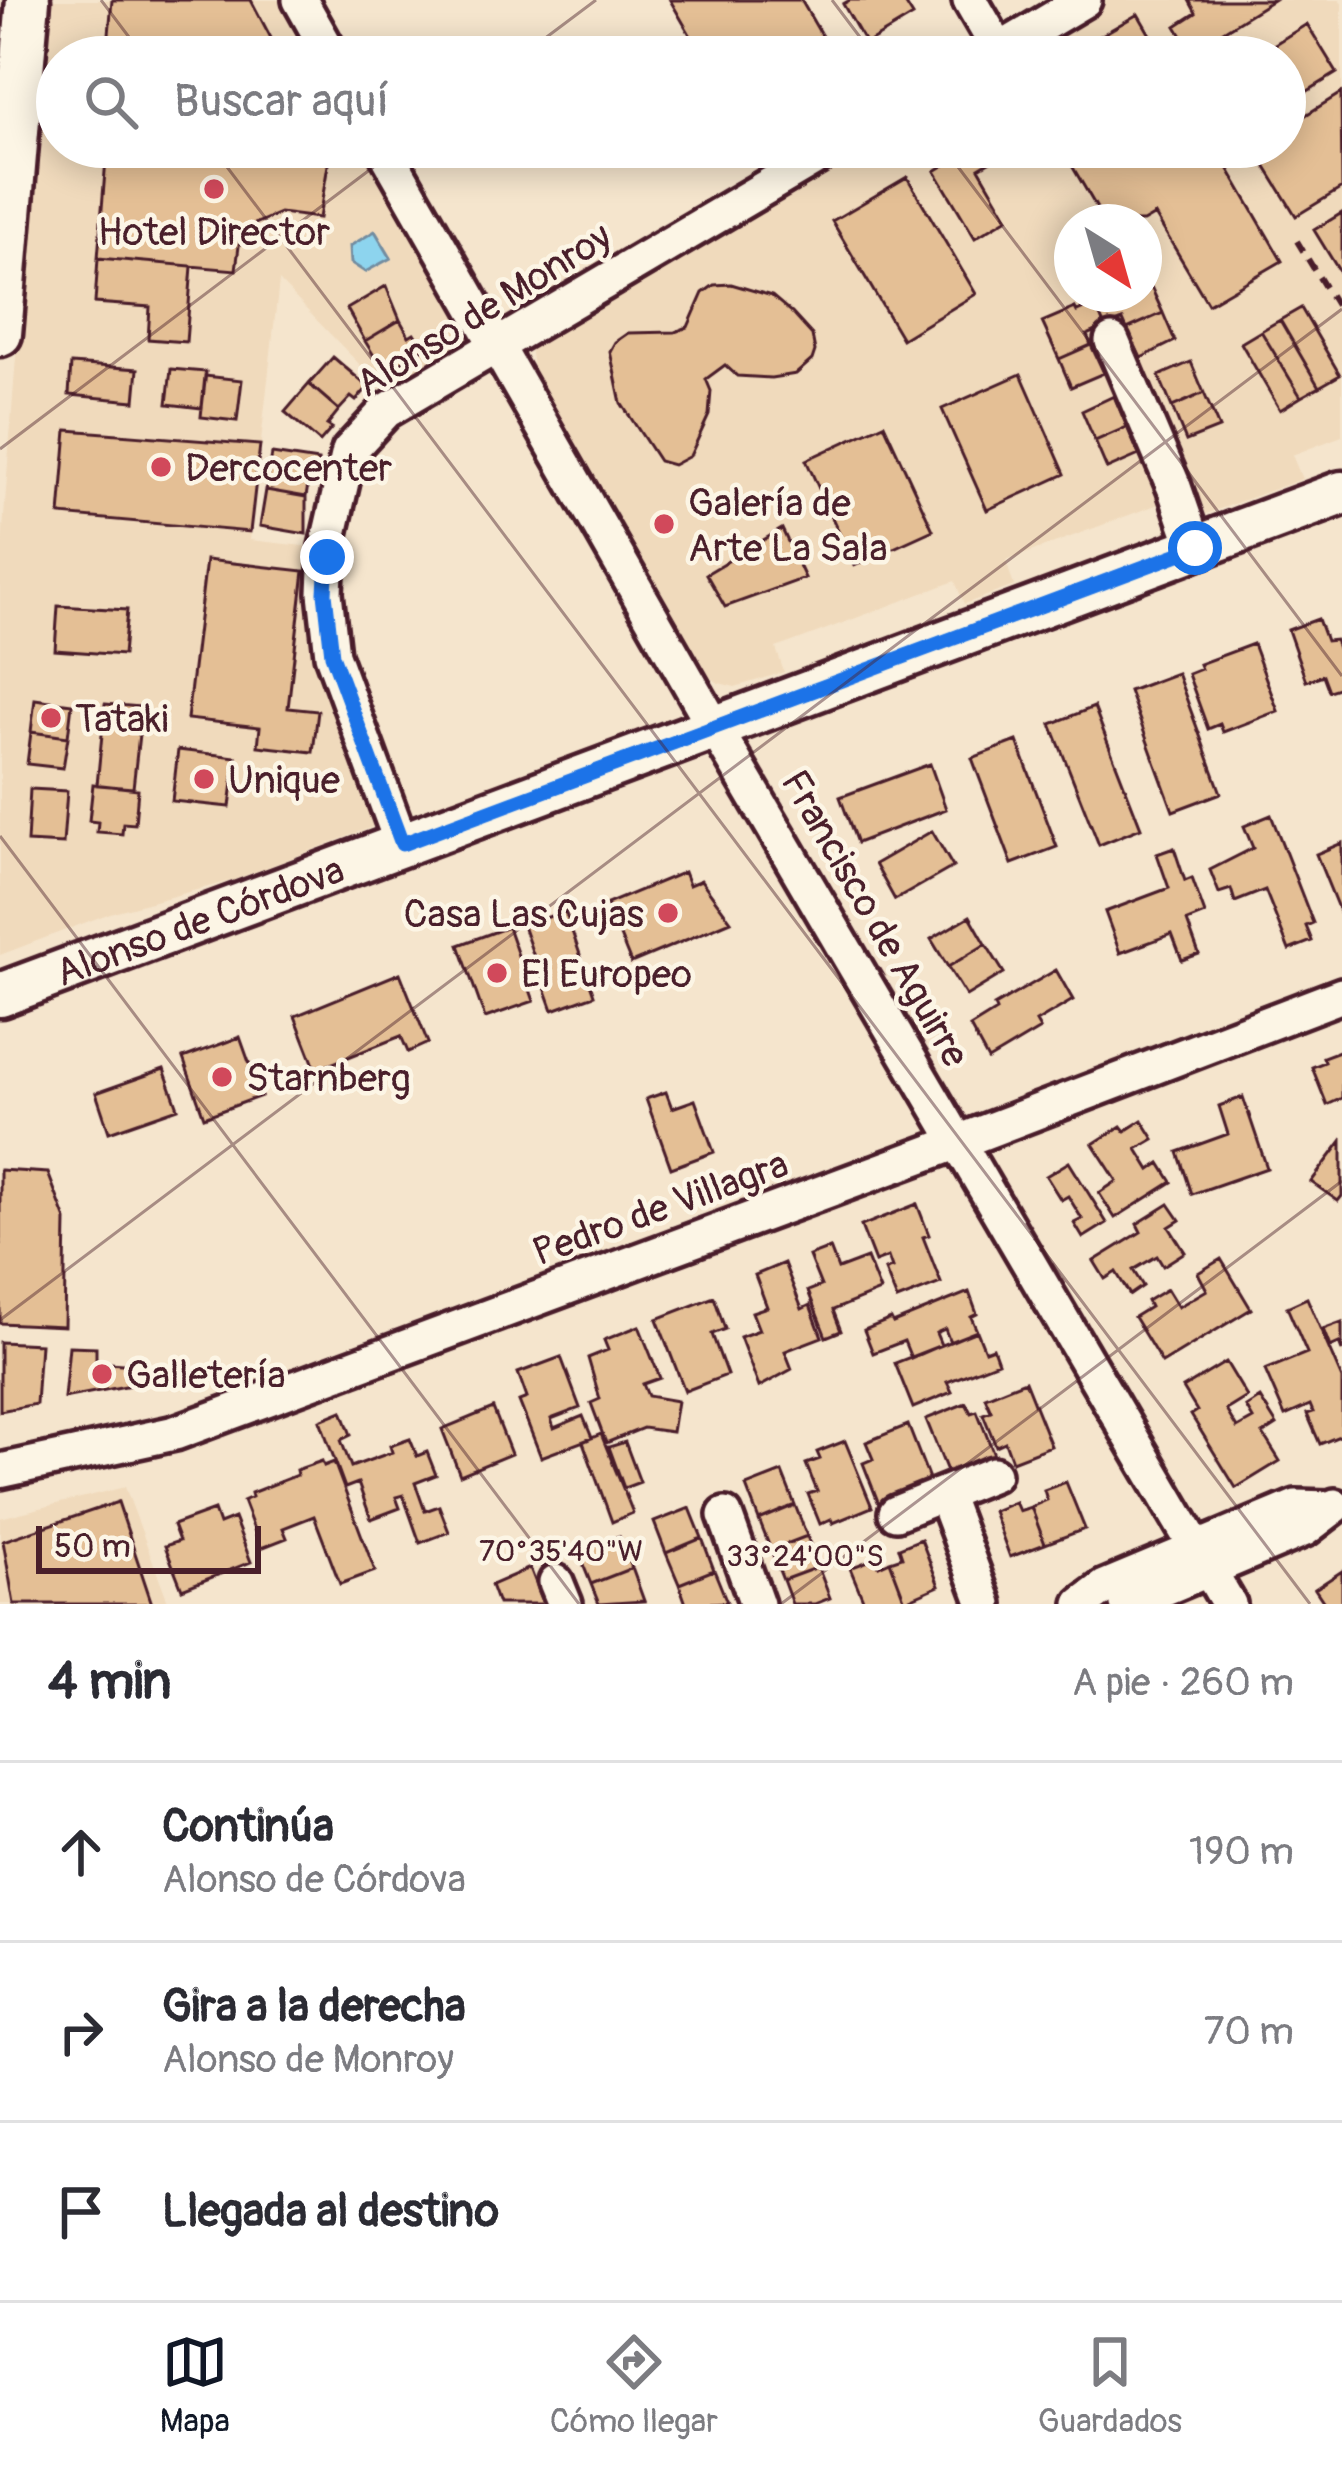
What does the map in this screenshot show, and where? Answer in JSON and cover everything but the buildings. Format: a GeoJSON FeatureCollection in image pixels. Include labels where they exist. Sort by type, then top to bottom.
{"type":"FeatureCollection","features":[{"type":"Feature","properties":{"kind":"main road"},"geometry":{"type":"LineString","coordinates":[[0,334],[8,139],[28,0]]}},
{"type":"Feature","properties":{"kind":"main road","name":"Alonso de Córdova"},"geometry":{"type":"LineString","coordinates":[[0,995],[1342,493]]}},
{"type":"Feature","properties":{"kind":"street"},"geometry":{"type":"LineString","coordinates":[[300,0],[320,36]]}},
{"type":"Feature","properties":{"kind":"street"},"geometry":{"type":"LineString","coordinates":[[970,0],[985,36]]}},
{"type":"Feature","properties":{"kind":"street"},"geometry":{"type":"LineString","coordinates":[[1023,36],[1084,0]]}},
{"type":"Feature","properties":{"kind":"street","name":"Francisco de Aguirre"},"geometry":{"type":"LineString","coordinates":[[394,168],[715,728],[1229,1604]]}},
{"type":"Feature","properties":{"kind":"street","name":"Alonso de Monroy"},"geometry":{"type":"LineString","coordinates":[[402,844],[332,655],[325,593],[335,500],[349,451],[386,411],[797,168]]}},
{"type":"Feature","properties":{"kind":"street"},"geometry":{"type":"LineString","coordinates":[[1112,341],[1195,548]]}},
{"type":"Feature","properties":{"kind":"street","name":"Pedro de Villagra"},"geometry":{"type":"LineString","coordinates":[[0,1472],[175,1432],[1342,995]]}},
{"type":"Feature","properties":{"kind":"street"},"geometry":{"type":"LineString","coordinates":[[896,1513],[993,1474]]}},
{"type":"Feature","properties":{"kind":"street"},"geometry":{"type":"LineString","coordinates":[[944,1494],[985,1604]]}},
{"type":"Feature","properties":{"kind":"street"},"geometry":{"type":"LineString","coordinates":[[1082,1604],[1105,1587],[1305,1528],[1335,1505]]}},
{"type":"Feature","properties":{"kind":"street"},"geometry":{"type":"LineString","coordinates":[[725,1515],[757,1604]]}},
{"type":"Feature","properties":{"kind":"street"},"geometry":{"type":"LineString","coordinates":[[1127,1604],[1203,1559]]}},
{"type":"Feature","properties":{"kind":"path"},"geometry":{"type":"LineString","coordinates":[[1297,241],[1342,315]]}},
{"type":"Feature","properties":{"kind":"shaded area"},"geometry":{"type":"Polygon","coordinates":[[[49,0],[285,0],[305,36],[45,36],[49,0]]]}},
{"type":"Feature","properties":{"kind":"shaded area"},"geometry":{"type":"Polygon","coordinates":[[[1106,0],[1340,0],[1342,4],[1342,436],[1292,455],[1302,479],[1206,514],[1196,490],[1006,561],[1014,586],[964,604],[955,581],[776,648],[784,672],[735,687],[710,677],[534,375],[530,346],[540,332],[819,168],[1306,168],[1306,36],[1045,36],[1106,0]]]}},
{"type":"Feature","properties":{"kind":"shaded area"},"geometry":{"type":"Polygon","coordinates":[[[36,130],[36,168],[381,168],[475,340],[390,396],[279,281],[250,540],[321,548],[378,821],[234,880],[113,912],[0,955],[0,570],[36,130]]]}},
{"type":"Feature","properties":{"kind":"shaded area"},"geometry":{"type":"Polygon","coordinates":[[[125,1487],[169,1604],[0,1604],[0,1518],[125,1487]]]}},
{"type":"Feature","properties":{"kind":"water"},"geometry":{"type":"Polygon","coordinates":[[[375,231],[391,258],[365,272],[351,263],[350,246],[375,231]]]}},
{"type":"Feature","properties":{"kind":"place","name":"Hotel Director"},"geometry":{"type":"Point","coordinates":[214,189]}},
{"type":"Feature","properties":{"kind":"place","name":"Dercocenter"},"geometry":{"type":"Point","coordinates":[161,467]}},
{"type":"Feature","properties":{"kind":"place","name":"Galería de Arte La Sala"},"geometry":{"type":"Point","coordinates":[664,524]}},
{"type":"Feature","properties":{"kind":"place","name":"Tataki"},"geometry":{"type":"Point","coordinates":[51,718]}},
{"type":"Feature","properties":{"kind":"place","name":"Unique"},"geometry":{"type":"Point","coordinates":[204,779]}},
{"type":"Feature","properties":{"kind":"place","name":"Casa Las Cujas"},"geometry":{"type":"Point","coordinates":[668,913]}},
{"type":"Feature","properties":{"kind":"place","name":"El Europeo"},"geometry":{"type":"Point","coordinates":[497,973]}},
{"type":"Feature","properties":{"kind":"place","name":"Starnberg"},"geometry":{"type":"Point","coordinates":[222,1077]}},
{"type":"Feature","properties":{"kind":"place","name":"Galletería"},"geometry":{"type":"Point","coordinates":[102,1374]}},
{"type":"Feature","properties":{"kind":"route"},"geometry":{"type":"LineString","coordinates":[[327,557],[325,593],[332,655],[402,844],[1195,548]]}}]}
